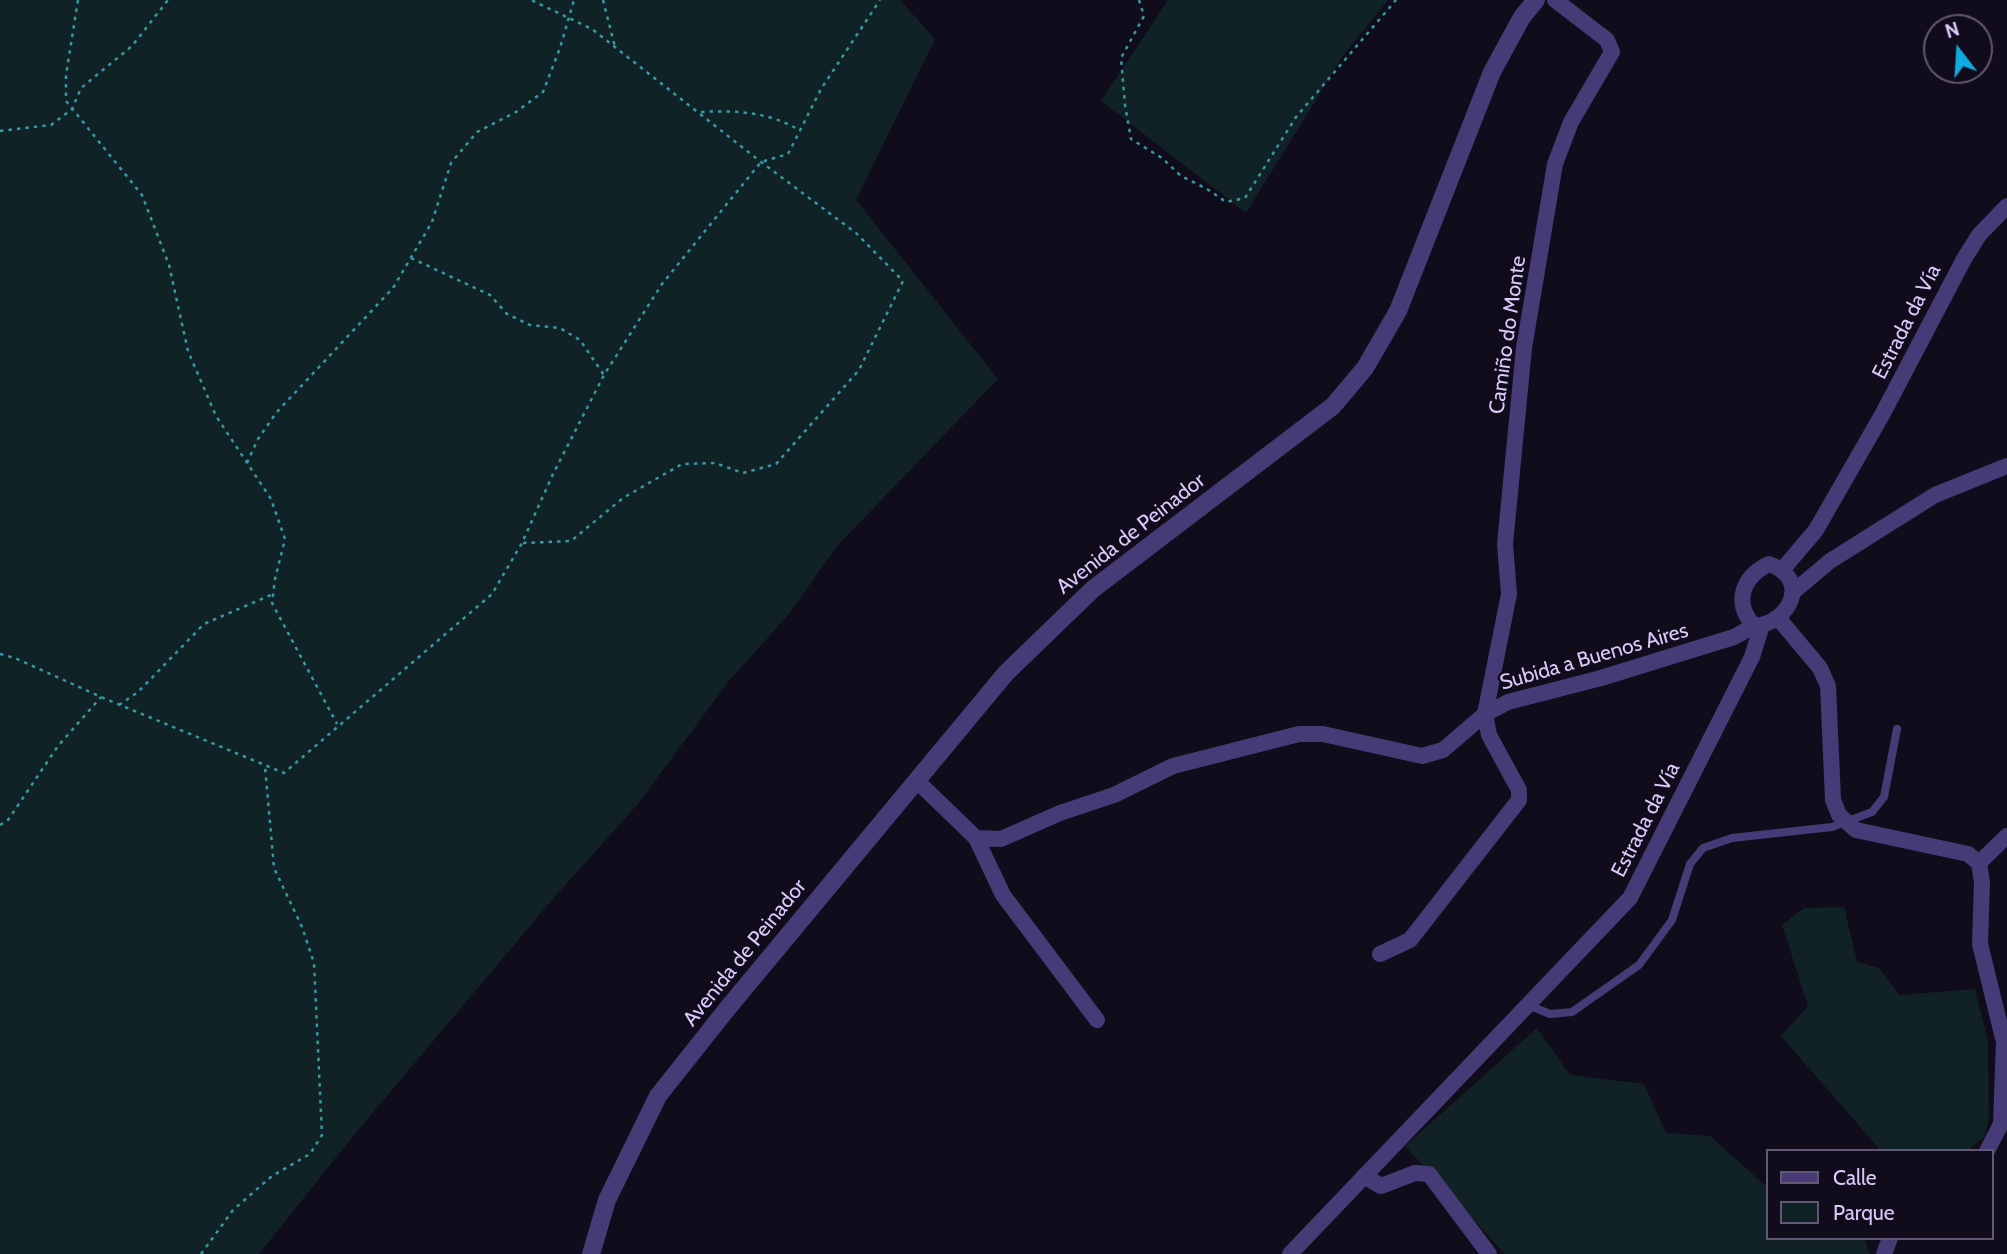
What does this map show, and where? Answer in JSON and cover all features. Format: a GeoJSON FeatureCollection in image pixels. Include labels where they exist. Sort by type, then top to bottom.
{"type":"FeatureCollection","features":[{"type":"Feature","properties":{"kind":"street","name":"Avenida de Peinador"},"geometry":{"type":"LineString","coordinates":[[591,1254],[607,1200],[658,1096],[1006,673],[1093,589],[1333,406],[1365,368],[1398,311],[1492,72],[1522,17],[1536,0]]}},
{"type":"Feature","properties":{"kind":"street","name":"Camiño do Monte"},"geometry":{"type":"LineString","coordinates":[[1485,714],[1509,594],[1505,544],[1524,348],[1555,164],[1571,122],[1612,52],[1607,40],[1555,0]]}},
{"type":"Feature","properties":{"kind":"street","name":"Estrada da Vía"},"geometry":{"type":"LineString","coordinates":[[1783,569],[1816,530],[1882,415],[1964,259],[1979,235],[2007,206]]}},
{"type":"Feature","properties":{"kind":"street"},"geometry":{"type":"LineString","coordinates":[[1792,593],[1830,561],[1936,495],[2007,466]]}},
{"type":"Feature","properties":{"kind":"street"},"geometry":{"type":"LineString","coordinates":[[1769,564],[1783,569],[1791,578],[1792,593],[1779,619],[1758,626],[1746,617],[1742,600],[1745,584],[1755,571],[1769,564]]}},
{"type":"Feature","properties":{"kind":"street"},"geometry":{"type":"LineString","coordinates":[[1779,619],[1820,668],[1828,686],[1833,800],[1839,815],[1856,830],[1968,854],[1979,863],[1982,883],[1980,944],[2004,1042],[2001,1124],[1988,1149]]}},
{"type":"Feature","properties":{"kind":"street","name":"Subida a Buenos Aires"},"geometry":{"type":"LineString","coordinates":[[975,838],[1001,839],[1060,813],[1114,794],[1173,766],[1298,734],[1323,734],[1422,756],[1443,750],[1485,714],[1508,702],[1601,678],[1734,637],[1758,626]]}},
{"type":"Feature","properties":{"kind":"street","name":"Estrada da Vía"},"geometry":{"type":"LineString","coordinates":[[1290,1254],[1630,898],[1752,657],[1758,626]]}},
{"type":"Feature","properties":{"kind":"street"},"geometry":{"type":"LineString","coordinates":[[1380,954],[1410,940],[1519,800],[1519,790],[1489,735],[1485,714]]}},
{"type":"Feature","properties":{"kind":"street"},"geometry":{"type":"LineString","coordinates":[[917,781],[975,838],[1003,895],[1097,1020]]}},
{"type":"Feature","properties":{"kind":"street"},"geometry":{"type":"LineString","coordinates":[[1979,863],[2007,836]]}},
{"type":"Feature","properties":{"kind":"street"},"geometry":{"type":"LineString","coordinates":[[1364,1176],[1381,1186],[1415,1173],[1429,1174],[1489,1254]]}},
{"type":"Feature","properties":{"kind":"lane"},"geometry":{"type":"LineString","coordinates":[[1528,1005],[1550,1013],[1572,1012],[1639,965],[1672,920],[1690,864],[1703,848],[1732,838],[1766,832],[1832,827],[1872,812],[1884,797],[1897,729]]}},
{"type":"Feature","properties":{"kind":"path"},"geometry":{"type":"LineString","coordinates":[[78,0],[66,75],[66,102],[142,195],[169,265],[188,351],[216,416],[271,499],[285,539],[272,603],[338,725]]}},
{"type":"Feature","properties":{"kind":"path"},"geometry":{"type":"LineString","coordinates":[[0,131],[51,125],[72,109],[81,89],[132,46],[168,0]]}},
{"type":"Feature","properties":{"kind":"path"},"geometry":{"type":"LineString","coordinates":[[522,543],[570,541],[623,498],[682,464],[715,463],[743,473],[776,464],[859,370],[903,281],[856,233],[592,29],[531,0]]}},
{"type":"Feature","properties":{"kind":"path"},"geometry":{"type":"LineString","coordinates":[[247,463],[258,439],[276,414],[393,288],[432,222],[450,163],[477,132],[516,112],[543,92],[570,19],[573,0]]}},
{"type":"Feature","properties":{"kind":"path"},"geometry":{"type":"LineString","coordinates":[[603,0],[615,47]]}},
{"type":"Feature","properties":{"kind":"path"},"geometry":{"type":"LineString","coordinates":[[0,654],[15,658],[119,705],[284,773],[492,594],[522,543],[553,474],[604,375],[662,284],[761,162],[788,154],[821,89],[880,0]]}},
{"type":"Feature","properties":{"kind":"path"},"geometry":{"type":"LineString","coordinates":[[1139,0],[1144,16],[1121,58],[1131,139],[1162,158],[1181,177],[1207,188],[1226,202],[1245,198],[1296,117],[1395,0]]}},
{"type":"Feature","properties":{"kind":"path"},"geometry":{"type":"LineString","coordinates":[[698,112],[750,113],[782,120],[799,130]]}},
{"type":"Feature","properties":{"kind":"path"},"geometry":{"type":"LineString","coordinates":[[411,258],[489,295],[507,314],[530,325],[560,328],[580,340],[604,375]]}},
{"type":"Feature","properties":{"kind":"path"},"geometry":{"type":"LineString","coordinates":[[119,705],[138,692],[204,624],[273,594]]}},
{"type":"Feature","properties":{"kind":"path"},"geometry":{"type":"LineString","coordinates":[[0,825],[8,820],[58,746],[101,697]]}},
{"type":"Feature","properties":{"kind":"path"},"geometry":{"type":"LineString","coordinates":[[201,1254],[233,1210],[272,1175],[310,1154],[322,1135],[314,963],[302,927],[274,867],[265,767]]}},
{"type":"Feature","properties":{"kind":"green space"},"geometry":{"type":"Polygon","coordinates":[[[0,0],[900,0],[935,39],[856,200],[998,379],[837,546],[789,614],[729,681],[637,805],[551,901],[349,1141],[259,1254],[0,1254],[0,0]]]}},
{"type":"Feature","properties":{"kind":"green space"},"geometry":{"type":"Polygon","coordinates":[[[1168,0],[1388,0],[1343,56],[1246,213],[1101,101],[1168,0]]]}},
{"type":"Feature","properties":{"kind":"green space"},"geometry":{"type":"Polygon","coordinates":[[[1844,907],[1857,962],[1879,968],[1899,995],[1975,989],[1988,1040],[1989,1119],[1984,1137],[1969,1149],[1879,1149],[1781,1036],[1808,1006],[1782,925],[1804,908],[1844,907]]]}},
{"type":"Feature","properties":{"kind":"green space"},"geometry":{"type":"Polygon","coordinates":[[[1537,1028],[1570,1075],[1644,1084],[1666,1133],[1710,1136],[1766,1186],[1766,1240],[1865,1240],[1870,1254],[1505,1254],[1405,1146],[1537,1028]]]}}]}
